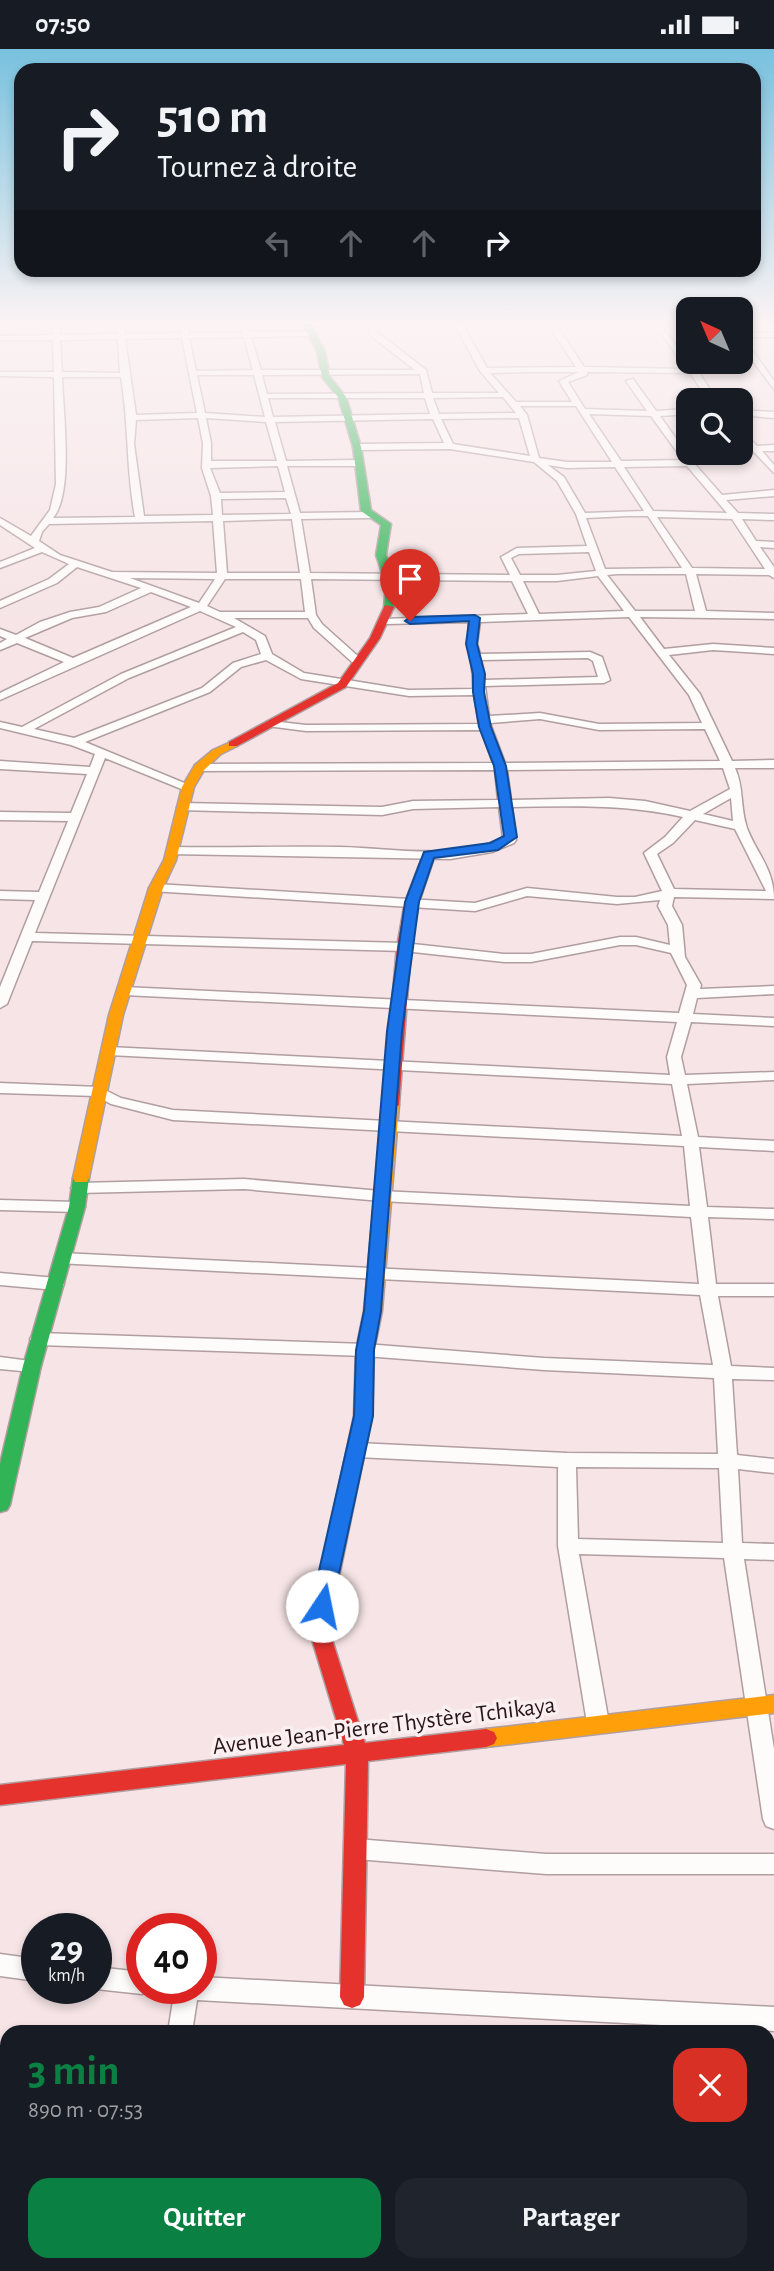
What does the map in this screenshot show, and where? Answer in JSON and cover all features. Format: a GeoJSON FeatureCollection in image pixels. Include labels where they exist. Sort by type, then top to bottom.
{"type":"FeatureCollection","features":[{"type":"Feature","properties":{"kind":"street"},"geometry":{"type":"LineString","coordinates":[[38,545],[37,532],[55,510],[61,484],[59,424]]}},
{"type":"Feature","properties":{"kind":"street"},"geometry":{"type":"LineString","coordinates":[[132,424],[130,444],[140,520]]}},
{"type":"Feature","properties":{"kind":"street"},"geometry":{"type":"LineString","coordinates":[[0,697],[73,661],[201,607],[222,576],[216,496],[207,464],[208,443],[202,424]]}},
{"type":"Feature","properties":{"kind":"street"},"geometry":{"type":"LineString","coordinates":[[272,424],[296,516],[311,615],[322,630],[337,639],[356,660]]}},
{"type":"Feature","properties":{"kind":"street"},"geometry":{"type":"LineString","coordinates":[[0,1505],[4,1458],[77,1207],[99,1092],[124,991],[156,888],[173,851],[188,787],[200,768],[217,752],[332,693],[344,681],[356,660],[387,621],[391,586],[382,568],[380,550],[388,530],[386,524],[370,515],[365,507],[349,424]]}},
{"type":"Feature","properties":{"kind":"street"},"geometry":{"type":"LineString","coordinates":[[439,424],[450,446]]}},
{"type":"Feature","properties":{"kind":"street"},"geometry":{"type":"LineString","coordinates":[[156,888],[475,907],[524,892],[633,900],[657,898],[668,893],[774,894],[740,826],[735,781],[710,726],[685,680],[601,572],[580,513],[561,479],[535,460],[525,424]]}},
{"type":"Feature","properties":{"kind":"street"},"geometry":{"type":"LineString","coordinates":[[591,424],[640,501],[653,514],[695,582],[701,612]]}},
{"type":"Feature","properties":{"kind":"street"},"geometry":{"type":"LineString","coordinates":[[660,424],[676,442]]}},
{"type":"Feature","properties":{"kind":"street"},"geometry":{"type":"LineString","coordinates":[[207,464],[283,464],[450,446],[567,465],[676,463]]}},
{"type":"Feature","properties":{"kind":"street"},"geometry":{"type":"LineString","coordinates":[[754,449],[774,448]]}},
{"type":"Feature","properties":{"kind":"street"},"geometry":{"type":"LineString","coordinates":[[754,449],[774,470]]}},
{"type":"Feature","properties":{"kind":"street"},"geometry":{"type":"LineString","coordinates":[[691,465],[735,516],[773,573]]}},
{"type":"Feature","properties":{"kind":"street"},"geometry":{"type":"LineString","coordinates":[[720,498],[774,493]]}},
{"type":"Feature","properties":{"kind":"street"},"geometry":{"type":"LineString","coordinates":[[216,496],[290,495]]}},
{"type":"Feature","properties":{"kind":"street"},"geometry":{"type":"LineString","coordinates":[[580,513],[774,517]]}},
{"type":"Feature","properties":{"kind":"street"},"geometry":{"type":"LineString","coordinates":[[48,521],[370,515]]}},
{"type":"Feature","properties":{"kind":"street"},"geometry":{"type":"LineString","coordinates":[[0,521],[74,565],[150,588],[220,615],[261,638],[267,656],[300,676],[409,693],[604,680],[598,659],[590,655],[476,657]]}},
{"type":"Feature","properties":{"kind":"street"},"geometry":{"type":"LineString","coordinates":[[0,533],[14,528]]}},
{"type":"Feature","properties":{"kind":"street"},"geometry":{"type":"LineString","coordinates":[[756,544],[774,545]]}},
{"type":"Feature","properties":{"kind":"street"},"geometry":{"type":"LineString","coordinates":[[0,565],[38,545]]}},
{"type":"Feature","properties":{"kind":"street"},"geometry":{"type":"LineString","coordinates":[[534,615],[514,578],[506,557],[509,553],[593,549]]}},
{"type":"Feature","properties":{"kind":"street"},"geometry":{"type":"LineString","coordinates":[[0,605],[53,582],[74,565]]}},
{"type":"Feature","properties":{"kind":"street"},"geometry":{"type":"LineString","coordinates":[[112,575],[514,578],[687,570],[773,573]]}},
{"type":"Feature","properties":{"kind":"street"},"geometry":{"type":"LineString","coordinates":[[0,647],[12,638],[62,617],[111,607],[150,588]]}},
{"type":"Feature","properties":{"kind":"street"},"geometry":{"type":"LineString","coordinates":[[387,621],[701,612],[774,616]]}},
{"type":"Feature","properties":{"kind":"street"},"geometry":{"type":"LineString","coordinates":[[220,615],[311,615]]}},
{"type":"Feature","properties":{"kind":"street"},"geometry":{"type":"LineString","coordinates":[[173,851],[386,851],[429,855],[481,849],[510,840],[500,766],[485,723],[472,644],[475,618]]}},
{"type":"Feature","properties":{"kind":"street"},"geometry":{"type":"LineString","coordinates":[[26,729],[125,676],[244,628]]}},
{"type":"Feature","properties":{"kind":"street"},"geometry":{"type":"LineString","coordinates":[[0,632],[73,661]]}},
{"type":"Feature","properties":{"kind":"street"},"geometry":{"type":"LineString","coordinates":[[664,652],[713,647],[774,651]]}},
{"type":"Feature","properties":{"kind":"street"},"geometry":{"type":"LineString","coordinates":[[75,742],[206,690],[237,665],[267,656]]}},
{"type":"Feature","properties":{"kind":"street"},"geometry":{"type":"LineString","coordinates":[[271,724],[306,728],[485,723],[540,716],[598,727],[710,726]]}},
{"type":"Feature","properties":{"kind":"street"},"geometry":{"type":"LineString","coordinates":[[0,725],[75,742],[188,787]]}},
{"type":"Feature","properties":{"kind":"street"},"geometry":{"type":"LineString","coordinates":[[0,1004],[5,980],[29,937],[102,751]]}},
{"type":"Feature","properties":{"kind":"street"},"geometry":{"type":"LineString","coordinates":[[200,768],[500,766],[553,769],[774,764]]}},
{"type":"Feature","properties":{"kind":"street"},"geometry":{"type":"LineString","coordinates":[[0,765],[96,771]]}},
{"type":"Feature","properties":{"kind":"street"},"geometry":{"type":"LineString","coordinates":[[735,791],[692,815],[669,839],[650,853],[668,893],[665,906],[675,925],[678,951],[694,985],[674,1057],[691,1142],[708,1290],[723,1373],[733,1551],[774,1819]]}},
{"type":"Feature","properties":{"kind":"street"},"geometry":{"type":"LineString","coordinates":[[183,807],[382,811],[414,805],[609,802],[645,805],[740,826]]}},
{"type":"Feature","properties":{"kind":"street"},"geometry":{"type":"LineString","coordinates":[[0,816],[76,817]]}},
{"type":"Feature","properties":{"kind":"street"},"geometry":{"type":"LineString","coordinates":[[352,1997],[357,1753],[319,1630],[326,1582],[363,1416],[365,1350],[373,1311],[397,1004],[412,902],[429,855]]}},
{"type":"Feature","properties":{"kind":"street"},"geometry":{"type":"LineString","coordinates":[[0,894],[44,896]]}},
{"type":"Feature","properties":{"kind":"street"},"geometry":{"type":"LineString","coordinates":[[29,937],[404,947],[504,958],[531,958],[636,940],[678,951]]}},
{"type":"Feature","properties":{"kind":"street"},"geometry":{"type":"LineString","coordinates":[[693,994],[774,990]]}},
{"type":"Feature","properties":{"kind":"street"},"geometry":{"type":"LineString","coordinates":[[124,991],[774,1023]]}},
{"type":"Feature","properties":{"kind":"street"},"geometry":{"type":"LineString","coordinates":[[109,1051],[679,1080],[774,1076]]}},
{"type":"Feature","properties":{"kind":"street"},"geometry":{"type":"LineString","coordinates":[[0,1088],[99,1092],[116,1101],[173,1115],[774,1146]]}},
{"type":"Feature","properties":{"kind":"street"},"geometry":{"type":"LineString","coordinates":[[79,1188],[244,1184],[381,1196],[774,1214]]}},
{"type":"Feature","properties":{"kind":"street"},"geometry":{"type":"LineString","coordinates":[[0,1205],[77,1207]]}},
{"type":"Feature","properties":{"kind":"street"},"geometry":{"type":"LineString","coordinates":[[62,1259],[708,1290],[774,1290]]}},
{"type":"Feature","properties":{"kind":"street"},"geometry":{"type":"LineString","coordinates":[[0,1279],[56,1284]]}},
{"type":"Feature","properties":{"kind":"street"},"geometry":{"type":"LineString","coordinates":[[38,1339],[365,1350],[774,1374]]}},
{"type":"Feature","properties":{"kind":"street"},"geometry":{"type":"LineString","coordinates":[[0,1363],[32,1366]]}},
{"type":"Feature","properties":{"kind":"street"},"geometry":{"type":"LineString","coordinates":[[357,1450],[567,1460],[728,1461],[774,1466]]}},
{"type":"Feature","properties":{"kind":"street"},"geometry":{"type":"LineString","coordinates":[[567,1460],[568,1546],[598,1724]]}},
{"type":"Feature","properties":{"kind":"street"},"geometry":{"type":"LineString","coordinates":[[568,1546],[774,1552]]}},
{"type":"Feature","properties":{"kind":"street","name":"Avenue Jean-Pierre Thystère Tchikaya"},"geometry":{"type":"LineString","coordinates":[[0,1795],[774,1704]]}},
{"type":"Feature","properties":{"kind":"street"},"geometry":{"type":"LineString","coordinates":[[356,1849],[546,1864],[774,1864]]}},
{"type":"Feature","properties":{"kind":"street"},"geometry":{"type":"LineString","coordinates":[[0,1965],[21,1968]]}},
{"type":"Feature","properties":{"kind":"street"},"geometry":{"type":"LineString","coordinates":[[217,1990],[774,2019]]}},
{"type":"Feature","properties":{"kind":"street"},"geometry":{"type":"LineString","coordinates":[[181,2025],[186,2004]]}},
{"type":"Feature","properties":{"kind":"traffic: fast"},"geometry":{"type":"LineString","coordinates":[[350,424],[357,447],[366,511],[386,524],[381,555],[391,585],[389,607]]}},
{"type":"Feature","properties":{"kind":"traffic: fast"},"geometry":{"type":"LineString","coordinates":[[0,1505],[32,1366],[77,1207],[81,1178]]}},
{"type":"Feature","properties":{"kind":"traffic: slow"},"geometry":{"type":"LineString","coordinates":[[81,1178],[116,1015],[156,888],[170,860],[188,787],[199,768],[217,752],[233,744]]}},
{"type":"Feature","properties":{"kind":"traffic: slow"},"geometry":{"type":"LineString","coordinates":[[323,1606],[363,1416],[365,1350],[373,1311],[391,1105]]}},
{"type":"Feature","properties":{"kind":"traffic: slow"},"geometry":{"type":"LineString","coordinates":[[486,1738],[774,1704]]}},
{"type":"Feature","properties":{"kind":"traffic: jam"},"geometry":{"type":"LineString","coordinates":[[233,744],[342,685],[375,638],[389,607]]}},
{"type":"Feature","properties":{"kind":"traffic: jam"},"geometry":{"type":"LineString","coordinates":[[391,1105],[404,947],[412,902],[429,855]]}},
{"type":"Feature","properties":{"kind":"traffic: jam"},"geometry":{"type":"LineString","coordinates":[[323,1606],[319,1630],[357,1753],[352,1997]]}},
{"type":"Feature","properties":{"kind":"traffic: jam"},"geometry":{"type":"LineString","coordinates":[[0,1795],[486,1738]]}},
{"type":"Feature","properties":{"kind":"route"},"geometry":{"type":"LineString","coordinates":[[322,1606],[363,1416],[365,1350],[373,1311],[394,1031],[412,902],[429,855],[493,847],[510,840],[500,766],[493,754],[485,727],[479,692],[479,674],[472,644],[475,618],[410,621]]}}]}
